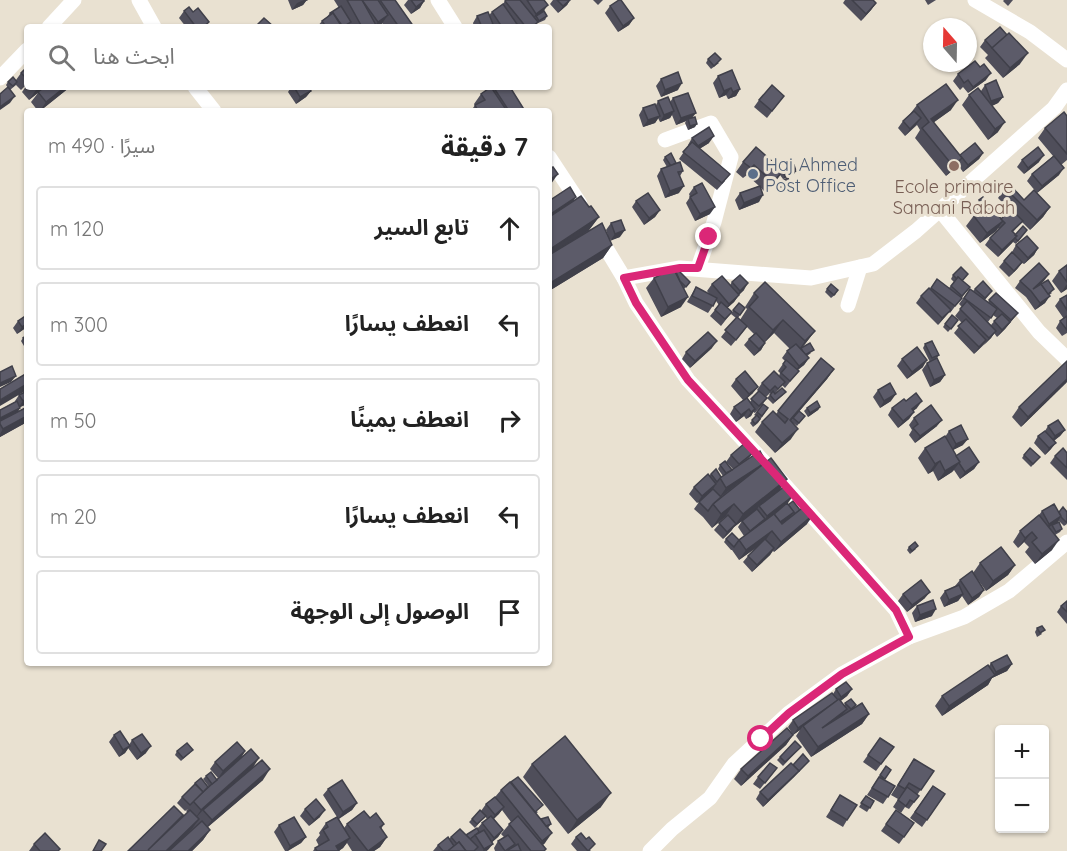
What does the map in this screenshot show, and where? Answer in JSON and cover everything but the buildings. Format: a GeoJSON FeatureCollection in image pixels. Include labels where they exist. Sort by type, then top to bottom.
{"type":"FeatureCollection","features":[{"type":"Feature","properties":{"kind":"street"},"geometry":{"type":"LineString","coordinates":[[52,24],[74,0]]}},
{"type":"Feature","properties":{"kind":"street"},"geometry":{"type":"LineString","coordinates":[[139,0],[152,24]]}},
{"type":"Feature","properties":{"kind":"street"},"geometry":{"type":"LineString","coordinates":[[438,0],[453,24]]}},
{"type":"Feature","properties":{"kind":"street"},"geometry":{"type":"LineString","coordinates":[[975,0],[1030,32],[1067,60]]}},
{"type":"Feature","properties":{"kind":"street"},"geometry":{"type":"LineString","coordinates":[[0,78],[24,53]]}},
{"type":"Feature","properties":{"kind":"street"},"geometry":{"type":"LineString","coordinates":[[197,90],[212,108]]}},
{"type":"Feature","properties":{"kind":"street"},"geometry":{"type":"LineString","coordinates":[[624,278],[680,268],[698,268],[811,278],[873,264],[940,210],[1054,108],[1067,90]]}},
{"type":"Feature","properties":{"kind":"street"},"geometry":{"type":"LineString","coordinates":[[665,140],[711,123],[731,157],[714,222],[698,268]]}},
{"type":"Feature","properties":{"kind":"street"},"geometry":{"type":"LineString","coordinates":[[552,162],[624,278],[636,303],[688,380],[896,610],[909,637]]}},
{"type":"Feature","properties":{"kind":"street"},"geometry":{"type":"LineString","coordinates":[[940,210],[1039,332],[1067,359]]}},
{"type":"Feature","properties":{"kind":"street"},"geometry":{"type":"LineString","coordinates":[[848,305],[860,267]]}},
{"type":"Feature","properties":{"kind":"street"},"geometry":{"type":"LineString","coordinates":[[650,851],[672,829],[710,798],[734,764],[789,713],[842,674],[909,637],[964,617],[1009,591],[1067,542]]}},
{"type":"Feature","properties":{"kind":"place","name":"Ecole primaire Samani Rabah"},"geometry":{"type":"Point","coordinates":[954,166]}},
{"type":"Feature","properties":{"kind":"place","name":"Haj Ahmed Post Office"},"geometry":{"type":"Point","coordinates":[753,174]}},
{"type":"Feature","properties":{"kind":"route"},"geometry":{"type":"LineString","coordinates":[[709,237],[698,268],[680,268],[624,278],[636,303],[688,380],[896,610],[909,637],[842,674],[789,713],[761,739]]}}]}
